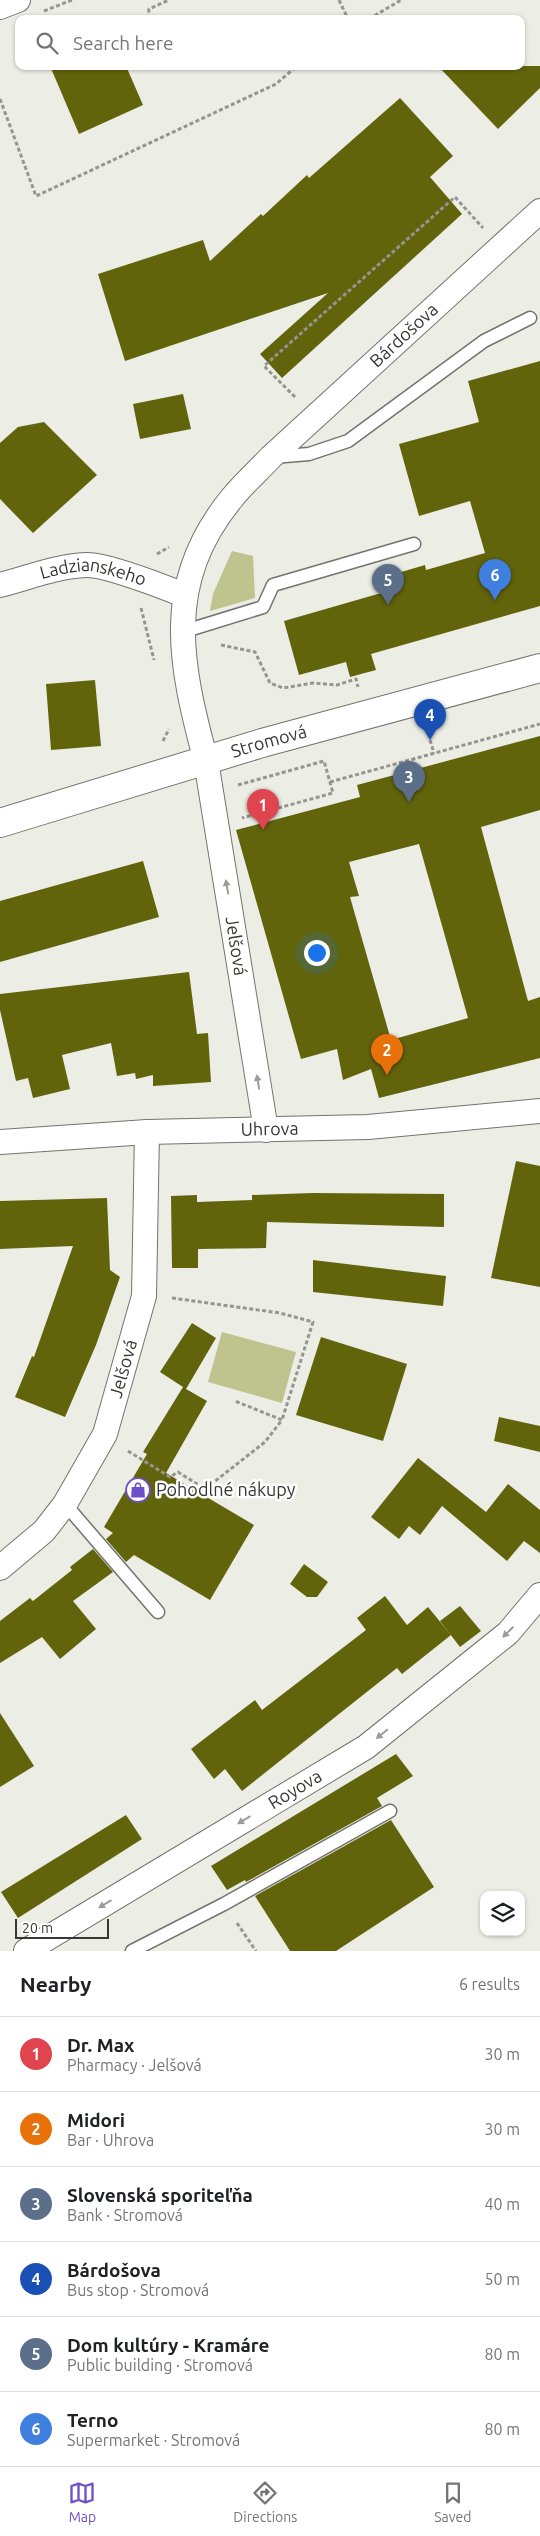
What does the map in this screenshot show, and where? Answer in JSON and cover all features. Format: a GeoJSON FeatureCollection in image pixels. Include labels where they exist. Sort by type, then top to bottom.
{"type":"FeatureCollection","features":[{"type":"Feature","properties":{"kind":"street"},"geometry":{"type":"LineString","coordinates":[[0,7],[18,0]]}},
{"type":"Feature","properties":{"kind":"street","name":"Bárdošova"},"geometry":{"type":"LineString","coordinates":[[206,761],[194,716],[182,632],[184,595],[190,572],[215,522],[232,498],[271,457],[540,211]]}},
{"type":"Feature","properties":{"kind":"street","name":"Ladzianskeho"},"geometry":{"type":"LineString","coordinates":[[0,585],[76,566],[90,565],[159,585],[184,595]]}},
{"type":"Feature","properties":{"kind":"street","name":"Stromová"},"geometry":{"type":"LineString","coordinates":[[0,823],[280,738],[540,668]]}},
{"type":"Feature","properties":{"kind":"street","name":"Jelšová"},"geometry":{"type":"LineString","coordinates":[[206,761],[266,1130]]}},
{"type":"Feature","properties":{"kind":"street","name":"Uhrova"},"geometry":{"type":"LineString","coordinates":[[0,1142],[147,1132],[368,1127],[540,1111]]}},
{"type":"Feature","properties":{"kind":"street","name":"Jelšová"},"geometry":{"type":"LineString","coordinates":[[0,1568],[44,1531],[65,1504],[105,1434],[144,1296],[147,1132]]}},
{"type":"Feature","properties":{"kind":"street","name":"Royova"},"geometry":{"type":"LineString","coordinates":[[26,1951],[366,1746],[508,1633],[540,1595]]}},
{"type":"Feature","properties":{"kind":"lane"},"geometry":{"type":"LineString","coordinates":[[271,457],[309,454],[348,442],[484,341],[530,318]]}},
{"type":"Feature","properties":{"kind":"lane"},"geometry":{"type":"LineString","coordinates":[[182,632],[263,607],[273,585],[414,544]]}},
{"type":"Feature","properties":{"kind":"lane"},"geometry":{"type":"LineString","coordinates":[[65,1504],[158,1612]]}},
{"type":"Feature","properties":{"kind":"lane"},"geometry":{"type":"LineString","coordinates":[[132,1951],[224,1904],[390,1811]]}},
{"type":"Feature","properties":{"kind":"path"},"geometry":{"type":"LineString","coordinates":[[41,12],[72,0]]}},
{"type":"Feature","properties":{"kind":"path"},"geometry":{"type":"LineString","coordinates":[[148,15],[149,9],[169,0]]}},
{"type":"Feature","properties":{"kind":"path"},"geometry":{"type":"LineString","coordinates":[[339,0],[346,15]]}},
{"type":"Feature","properties":{"kind":"path"},"geometry":{"type":"LineString","coordinates":[[376,15],[401,0]]}},
{"type":"Feature","properties":{"kind":"path"},"geometry":{"type":"LineString","coordinates":[[0,99],[36,196],[276,84],[292,70]]}},
{"type":"Feature","properties":{"kind":"path"},"geometry":{"type":"LineString","coordinates":[[301,402],[264,366],[455,197],[486,232]]}},
{"type":"Feature","properties":{"kind":"path"},"geometry":{"type":"LineString","coordinates":[[140,604],[156,668]]}},
{"type":"Feature","properties":{"kind":"path"},"geometry":{"type":"LineString","coordinates":[[213,644],[255,652],[270,684],[283,688],[313,683],[338,685],[356,679],[359,691]]}},
{"type":"Feature","properties":{"kind":"path"},"geometry":{"type":"LineString","coordinates":[[158,746],[164,740],[171,723]]}},
{"type":"Feature","properties":{"kind":"path"},"geometry":{"type":"LineString","coordinates":[[330,782],[540,724]]}},
{"type":"Feature","properties":{"kind":"path"},"geometry":{"type":"LineString","coordinates":[[430,740],[434,753]]}},
{"type":"Feature","properties":{"kind":"path"},"geometry":{"type":"LineString","coordinates":[[233,790],[236,786],[324,761],[333,793],[235,820]]}},
{"type":"Feature","properties":{"kind":"path"},"geometry":{"type":"LineString","coordinates":[[124,1448],[170,1477],[178,1472],[205,1489],[265,1442],[282,1420],[313,1322],[280,1313],[171,1298]]}},
{"type":"Feature","properties":{"kind":"path"},"geometry":{"type":"LineString","coordinates":[[235,1401],[282,1420]]}},
{"type":"Feature","properties":{"kind":"path"},"geometry":{"type":"LineString","coordinates":[[224,1904],[256,1951]]}},
{"type":"Feature","properties":{"kind":"green space"},"geometry":{"type":"Polygon","coordinates":[[[232,551],[253,556],[255,598],[210,611],[213,594],[232,551]]]}},
{"type":"Feature","properties":{"kind":"green space"},"geometry":{"type":"Polygon","coordinates":[[[222,1332],[296,1352],[282,1403],[208,1382],[222,1332]]]}},
{"type":"Feature","properties":{"kind":"building"},"geometry":{"type":"Polygon","coordinates":[[[525,66],[540,66],[540,88],[498,129],[442,70],[525,70],[525,66]]]}},
{"type":"Feature","properties":{"kind":"building"},"geometry":{"type":"Polygon","coordinates":[[[52,70],[128,70],[143,105],[79,134],[52,70]]]}},
{"type":"Feature","properties":{"kind":"building"},"geometry":{"type":"Polygon","coordinates":[[[400,98],[453,156],[430,177],[462,214],[282,378],[260,354],[328,293],[125,361],[98,274],[203,240],[210,261],[261,214],[263,216],[307,175],[309,178],[400,98]]]}},
{"type":"Feature","properties":{"kind":"building"},"geometry":{"type":"Polygon","coordinates":[[[540,361],[540,606],[371,654],[376,670],[350,677],[346,662],[299,675],[284,621],[395,589],[391,575],[425,565],[426,570],[485,553],[470,501],[419,516],[399,444],[479,422],[468,381],[540,361]]]}},
{"type":"Feature","properties":{"kind":"building"},"geometry":{"type":"Polygon","coordinates":[[[183,394],[191,429],[140,439],[133,404],[183,394]]]}},
{"type":"Feature","properties":{"kind":"building"},"geometry":{"type":"Polygon","coordinates":[[[44,422],[97,475],[33,533],[0,499],[0,443],[18,427],[44,422]]]}},
{"type":"Feature","properties":{"kind":"building"},"geometry":{"type":"Polygon","coordinates":[[[95,680],[101,746],[51,750],[46,684],[95,680]]]}},
{"type":"Feature","properties":{"kind":"building"},"geometry":{"type":"Polygon","coordinates":[[[540,736],[540,810],[481,827],[528,1001],[540,997],[540,1058],[379,1098],[371,1069],[343,1080],[337,1049],[301,1059],[236,830],[360,797],[357,785],[540,736]],[[419,844],[349,862],[359,896],[350,897],[391,1040],[468,1018],[419,844]]]}},
{"type":"Feature","properties":{"kind":"building"},"geometry":{"type":"Polygon","coordinates":[[[143,861],[159,917],[0,962],[0,901],[143,861]]]}},
{"type":"Feature","properties":{"kind":"building"},"geometry":{"type":"Polygon","coordinates":[[[189,972],[197,1034],[208,1033],[211,1082],[153,1086],[153,1075],[136,1079],[135,1073],[117,1076],[111,1043],[62,1055],[70,1089],[33,1098],[28,1078],[16,1081],[0,1010],[0,994],[189,972]]]}},
{"type":"Feature","properties":{"kind":"building"},"geometry":{"type":"Polygon","coordinates":[[[516,1161],[540,1166],[540,1287],[491,1278],[516,1161]]]}},
{"type":"Feature","properties":{"kind":"building"},"geometry":{"type":"Polygon","coordinates":[[[313,1193],[444,1194],[444,1227],[267,1222],[266,1248],[198,1249],[198,1268],[172,1268],[171,1196],[197,1195],[197,1202],[252,1200],[252,1195],[313,1193]]]}},
{"type":"Feature","properties":{"kind":"building"},"geometry":{"type":"Polygon","coordinates":[[[107,1198],[110,1270],[120,1277],[96,1345],[65,1417],[15,1397],[32,1356],[34,1357],[73,1246],[0,1249],[0,1201],[107,1198]]]}},
{"type":"Feature","properties":{"kind":"building"},"geometry":{"type":"Polygon","coordinates":[[[313,1260],[446,1276],[443,1306],[313,1292],[313,1260]]]}},
{"type":"Feature","properties":{"kind":"building"},"geometry":{"type":"Polygon","coordinates":[[[192,1323],[216,1338],[186,1389],[207,1401],[166,1473],[254,1525],[210,1600],[134,1555],[126,1562],[106,1539],[113,1533],[104,1527],[147,1454],[143,1452],[183,1387],[160,1372],[192,1323]]]}},
{"type":"Feature","properties":{"kind":"building"},"geometry":{"type":"Polygon","coordinates":[[[321,1337],[407,1364],[383,1441],[296,1415],[321,1337]]]}},
{"type":"Feature","properties":{"kind":"building"},"geometry":{"type":"Polygon","coordinates":[[[499,1417],[540,1426],[540,1452],[494,1441],[499,1417]]]}},
{"type":"Feature","properties":{"kind":"building"},"geometry":{"type":"Polygon","coordinates":[[[418,1458],[486,1512],[508,1484],[540,1510],[540,1553],[524,1541],[507,1561],[442,1506],[420,1535],[409,1526],[399,1539],[371,1517],[418,1458]]]}},
{"type":"Feature","properties":{"kind":"building"},"geometry":{"type":"Polygon","coordinates":[[[93,1549],[113,1572],[73,1601],[96,1629],[60,1659],[42,1637],[0,1663],[0,1621],[30,1598],[33,1601],[72,1570],[70,1567],[93,1549]]]}},
{"type":"Feature","properties":{"kind":"building"},"geometry":{"type":"Polygon","coordinates":[[[304,1564],[328,1582],[317,1597],[307,1597],[290,1584],[304,1564]]]}},
{"type":"Feature","properties":{"kind":"building"},"geometry":{"type":"Polygon","coordinates":[[[385,1596],[407,1625],[428,1607],[451,1635],[402,1674],[397,1668],[242,1791],[225,1769],[214,1779],[191,1749],[255,1700],[262,1710],[366,1630],[357,1618],[385,1596]]]}},
{"type":"Feature","properties":{"kind":"building"},"geometry":{"type":"Polygon","coordinates":[[[460,1606],[481,1631],[460,1647],[440,1621],[460,1606]]]}},
{"type":"Feature","properties":{"kind":"building"},"geometry":{"type":"Polygon","coordinates":[[[0,1713],[34,1766],[0,1787],[0,1713]]]}},
{"type":"Feature","properties":{"kind":"building"},"geometry":{"type":"Polygon","coordinates":[[[396,1754],[413,1776],[377,1798],[382,1806],[246,1882],[245,1880],[227,1890],[211,1866],[396,1754]]]}},
{"type":"Feature","properties":{"kind":"building"},"geometry":{"type":"Polygon","coordinates":[[[126,1815],[142,1839],[18,1918],[1,1892],[126,1815]]]}},
{"type":"Feature","properties":{"kind":"building"},"geometry":{"type":"Polygon","coordinates":[[[391,1820],[434,1887],[336,1951],[290,1951],[255,1896],[391,1820]]]}},
{"type":"Feature","properties":{"kind":"place","name":"Terno"},"geometry":{"type":"Point","coordinates":[495,600]}},
{"type":"Feature","properties":{"kind":"place","name":"Dom kultúry - Kramáre"},"geometry":{"type":"Point","coordinates":[388,605]}},
{"type":"Feature","properties":{"kind":"place","name":"Bárdošova"},"geometry":{"type":"Point","coordinates":[430,740]}},
{"type":"Feature","properties":{"kind":"place","name":"Slovenská sporiteľňa"},"geometry":{"type":"Point","coordinates":[409,802]}},
{"type":"Feature","properties":{"kind":"place","name":"Dr. Max"},"geometry":{"type":"Point","coordinates":[263,830]}},
{"type":"Feature","properties":{"kind":"place","name":"Midori"},"geometry":{"type":"Point","coordinates":[387,1075]}},
{"type":"Feature","properties":{"kind":"place","name":"Pohodlné nákupy"},"geometry":{"type":"Point","coordinates":[138,1490]}}]}
